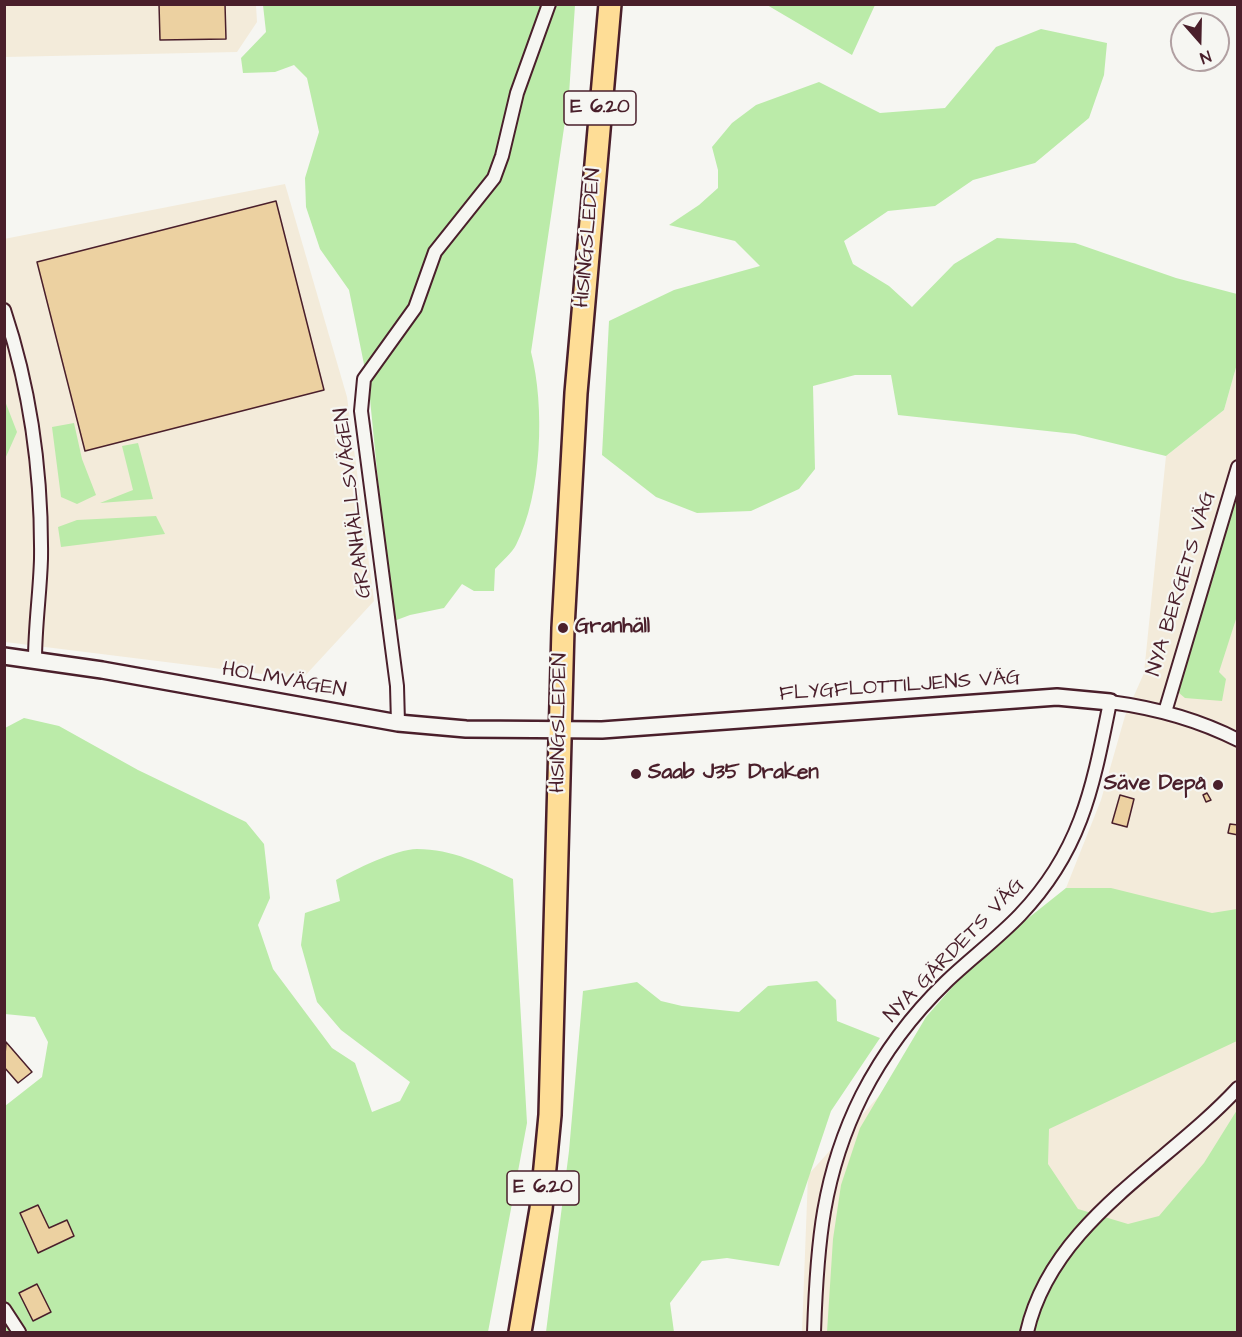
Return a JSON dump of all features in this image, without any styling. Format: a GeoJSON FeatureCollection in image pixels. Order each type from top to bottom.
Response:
{"type":"FeatureCollection","features":[{"type":"Feature","properties":{"kind":"highway","name":"HISINGSLEDEN"},"geometry":{"type":"LineString","coordinates":[[520,1332],[541,1209],[550,1115],[558,732],[576,393],[610,4]]}},
{"type":"Feature","properties":{"kind":"street","name":"GRANHÄLLSVÄGEN"},"geometry":{"type":"LineString","coordinates":[[398,723],[397,686],[361,411],[361,390],[364,379],[375,362],[415,308],[435,252],[494,178],[502,156],[517,93],[549,4]]}},
{"type":"Feature","properties":{"kind":"street"},"geometry":{"type":"LineString","coordinates":[[4,310],[30,402],[37,460],[41,557],[35,660]]}},
{"type":"Feature","properties":{"kind":"street","name":"NYA BERGETS VÄG"},"geometry":{"type":"LineString","coordinates":[[1165,712],[1238,467]]}},
{"type":"Feature","properties":{"kind":"street","name":"HOLMVÄGEN"},"geometry":{"type":"LineString","coordinates":[[4,656],[398,723],[441,728],[558,732]]}},
{"type":"Feature","properties":{"kind":"street","name":"FLYGFLOTTILJENS VÄG"},"geometry":{"type":"LineString","coordinates":[[558,732],[1070,697],[1165,712],[1216,728],[1238,740]]}},
{"type":"Feature","properties":{"kind":"street","name":"NYA GÄRDETS VÄG"},"geometry":{"type":"LineString","coordinates":[[814,1332],[817,1260],[824,1200],[842,1140],[863,1094],[913,1018],[945,983],[1021,915],[1060,862],[1087,805],[1098,771],[1110,702]]}},
{"type":"Feature","properties":{"kind":"street"},"geometry":{"type":"LineString","coordinates":[[1027,1332],[1043,1286],[1062,1254],[1110,1203],[1216,1111],[1238,1088]]}},
{"type":"Feature","properties":{"kind":"street"},"geometry":{"type":"LineString","coordinates":[[4,1309],[19,1332]]}},
{"type":"Feature","properties":{"kind":"shaded area"},"geometry":{"type":"Polygon","coordinates":[[[4,5],[256,5],[257,22],[237,52],[5,57],[4,5]]]}},
{"type":"Feature","properties":{"kind":"shaded area"},"geometry":{"type":"Polygon","coordinates":[[[285,184],[347,397],[374,601],[302,679],[5,642],[4,239],[285,184]]]}},
{"type":"Feature","properties":{"kind":"shaded area"},"geometry":{"type":"Polygon","coordinates":[[[1237,364],[1237,1332],[802,1332],[808,1175],[1066,888],[1101,800],[1125,716],[1144,673],[1166,456],[1224,410],[1237,364]]]}},
{"type":"Feature","properties":{"kind":"green space"},"geometry":{"type":"Polygon","coordinates":[[[875,4],[852,55],[767,5],[875,4]]]}},
{"type":"Feature","properties":{"kind":"green space"},"geometry":{"type":"Polygon","coordinates":[[[263,5],[575,5],[569,94],[531,352],[538,398],[536,476],[525,524],[516,545],[495,569],[494,591],[474,591],[462,584],[444,608],[394,621],[389,592],[369,389],[349,290],[320,249],[306,207],[305,178],[319,132],[307,78],[294,65],[275,72],[243,73],[241,58],[266,32],[263,5]]]}},
{"type":"Feature","properties":{"kind":"green space"},"geometry":{"type":"Polygon","coordinates":[[[1041,29],[1107,43],[1104,75],[1089,118],[1035,163],[973,180],[935,206],[888,211],[844,241],[853,264],[889,286],[912,307],[954,264],[997,238],[1075,243],[1176,278],[1237,294],[1237,364],[1224,410],[1166,456],[1075,434],[898,415],[891,375],[855,375],[813,386],[815,469],[799,489],[751,511],[697,513],[656,497],[602,455],[609,321],[674,290],[760,266],[735,241],[669,225],[699,205],[718,188],[718,170],[712,147],[732,123],[756,105],[819,82],[880,113],[945,108],[996,47],[1041,29]]]}},
{"type":"Feature","properties":{"kind":"green space"},"geometry":{"type":"Polygon","coordinates":[[[5,401],[17,432],[4,459],[5,401]]]}},
{"type":"Feature","properties":{"kind":"green space"},"geometry":{"type":"Polygon","coordinates":[[[74,423],[82,459],[96,495],[77,504],[61,497],[52,427],[74,423]]]}},
{"type":"Feature","properties":{"kind":"green space"},"geometry":{"type":"Polygon","coordinates":[[[138,443],[153,499],[100,503],[133,490],[122,446],[138,443]]]}},
{"type":"Feature","properties":{"kind":"green space"},"geometry":{"type":"Polygon","coordinates":[[[1237,492],[1237,616],[1219,672],[1226,679],[1222,701],[1185,698],[1179,693],[1180,679],[1237,492]]]}},
{"type":"Feature","properties":{"kind":"green space"},"geometry":{"type":"Polygon","coordinates":[[[156,516],[165,534],[61,547],[58,527],[77,520],[156,516]]]}},
{"type":"Feature","properties":{"kind":"green space"},"geometry":{"type":"Polygon","coordinates":[[[24,718],[59,726],[138,770],[246,822],[264,844],[270,898],[258,925],[273,969],[332,1048],[355,1063],[372,1112],[400,1101],[410,1082],[341,1030],[317,1002],[301,945],[305,913],[340,901],[336,880],[375,861],[408,850],[430,850],[455,855],[513,879],[527,1123],[488,1332],[5,1332],[5,1106],[42,1077],[48,1042],[35,1017],[5,1014],[5,728],[24,718]]]}},
{"type":"Feature","properties":{"kind":"green space"},"geometry":{"type":"Polygon","coordinates":[[[1066,888],[1111,888],[1212,913],[1237,909],[1237,1041],[1049,1129],[1048,1164],[1078,1209],[1128,1224],[1159,1216],[1204,1163],[1237,1110],[1237,1332],[827,1332],[833,1239],[841,1185],[860,1128],[926,1017],[977,959],[1066,888]]]}},
{"type":"Feature","properties":{"kind":"green space"},"geometry":{"type":"Polygon","coordinates":[[[817,981],[836,1000],[837,1021],[880,1038],[831,1111],[779,1266],[727,1258],[702,1261],[670,1303],[674,1332],[546,1332],[569,1151],[583,991],[637,982],[661,1001],[682,1006],[739,1012],[768,986],[817,981]]]}},
{"type":"Feature","properties":{"kind":"building"},"geometry":{"type":"Polygon","coordinates":[[[159,4],[225,4],[226,39],[160,40],[159,4]]]}},
{"type":"Feature","properties":{"kind":"building"},"geometry":{"type":"Polygon","coordinates":[[[276,201],[324,390],[85,451],[37,262],[276,201]]]}},
{"type":"Feature","properties":{"kind":"building"},"geometry":{"type":"Polygon","coordinates":[[[1207,793],[1211,800],[1206,802],[1203,795],[1207,793]]]}},
{"type":"Feature","properties":{"kind":"building"},"geometry":{"type":"Polygon","coordinates":[[[1120,795],[1134,799],[1127,827],[1112,823],[1120,795]]]}},
{"type":"Feature","properties":{"kind":"building"},"geometry":{"type":"Polygon","coordinates":[[[1230,824],[1238,825],[1238,835],[1228,833],[1230,824]]]}},
{"type":"Feature","properties":{"kind":"building"},"geometry":{"type":"Polygon","coordinates":[[[6,1042],[32,1072],[18,1083],[4,1067],[6,1042]]]}},
{"type":"Feature","properties":{"kind":"building"},"geometry":{"type":"Polygon","coordinates":[[[38,1205],[49,1228],[67,1220],[74,1236],[38,1253],[20,1213],[38,1205]]]}},
{"type":"Feature","properties":{"kind":"building"},"geometry":{"type":"Polygon","coordinates":[[[37,1284],[51,1312],[33,1321],[19,1293],[37,1284]]]}},
{"type":"Feature","properties":{"kind":"place","name":"Granhäll"},"geometry":{"type":"Point","coordinates":[563,628]}},
{"type":"Feature","properties":{"kind":"place","name":"Saab J35 Draken"},"geometry":{"type":"Point","coordinates":[636,774]}},
{"type":"Feature","properties":{"kind":"place","name":"Säve Depå"},"geometry":{"type":"Point","coordinates":[1218,785]}}]}
